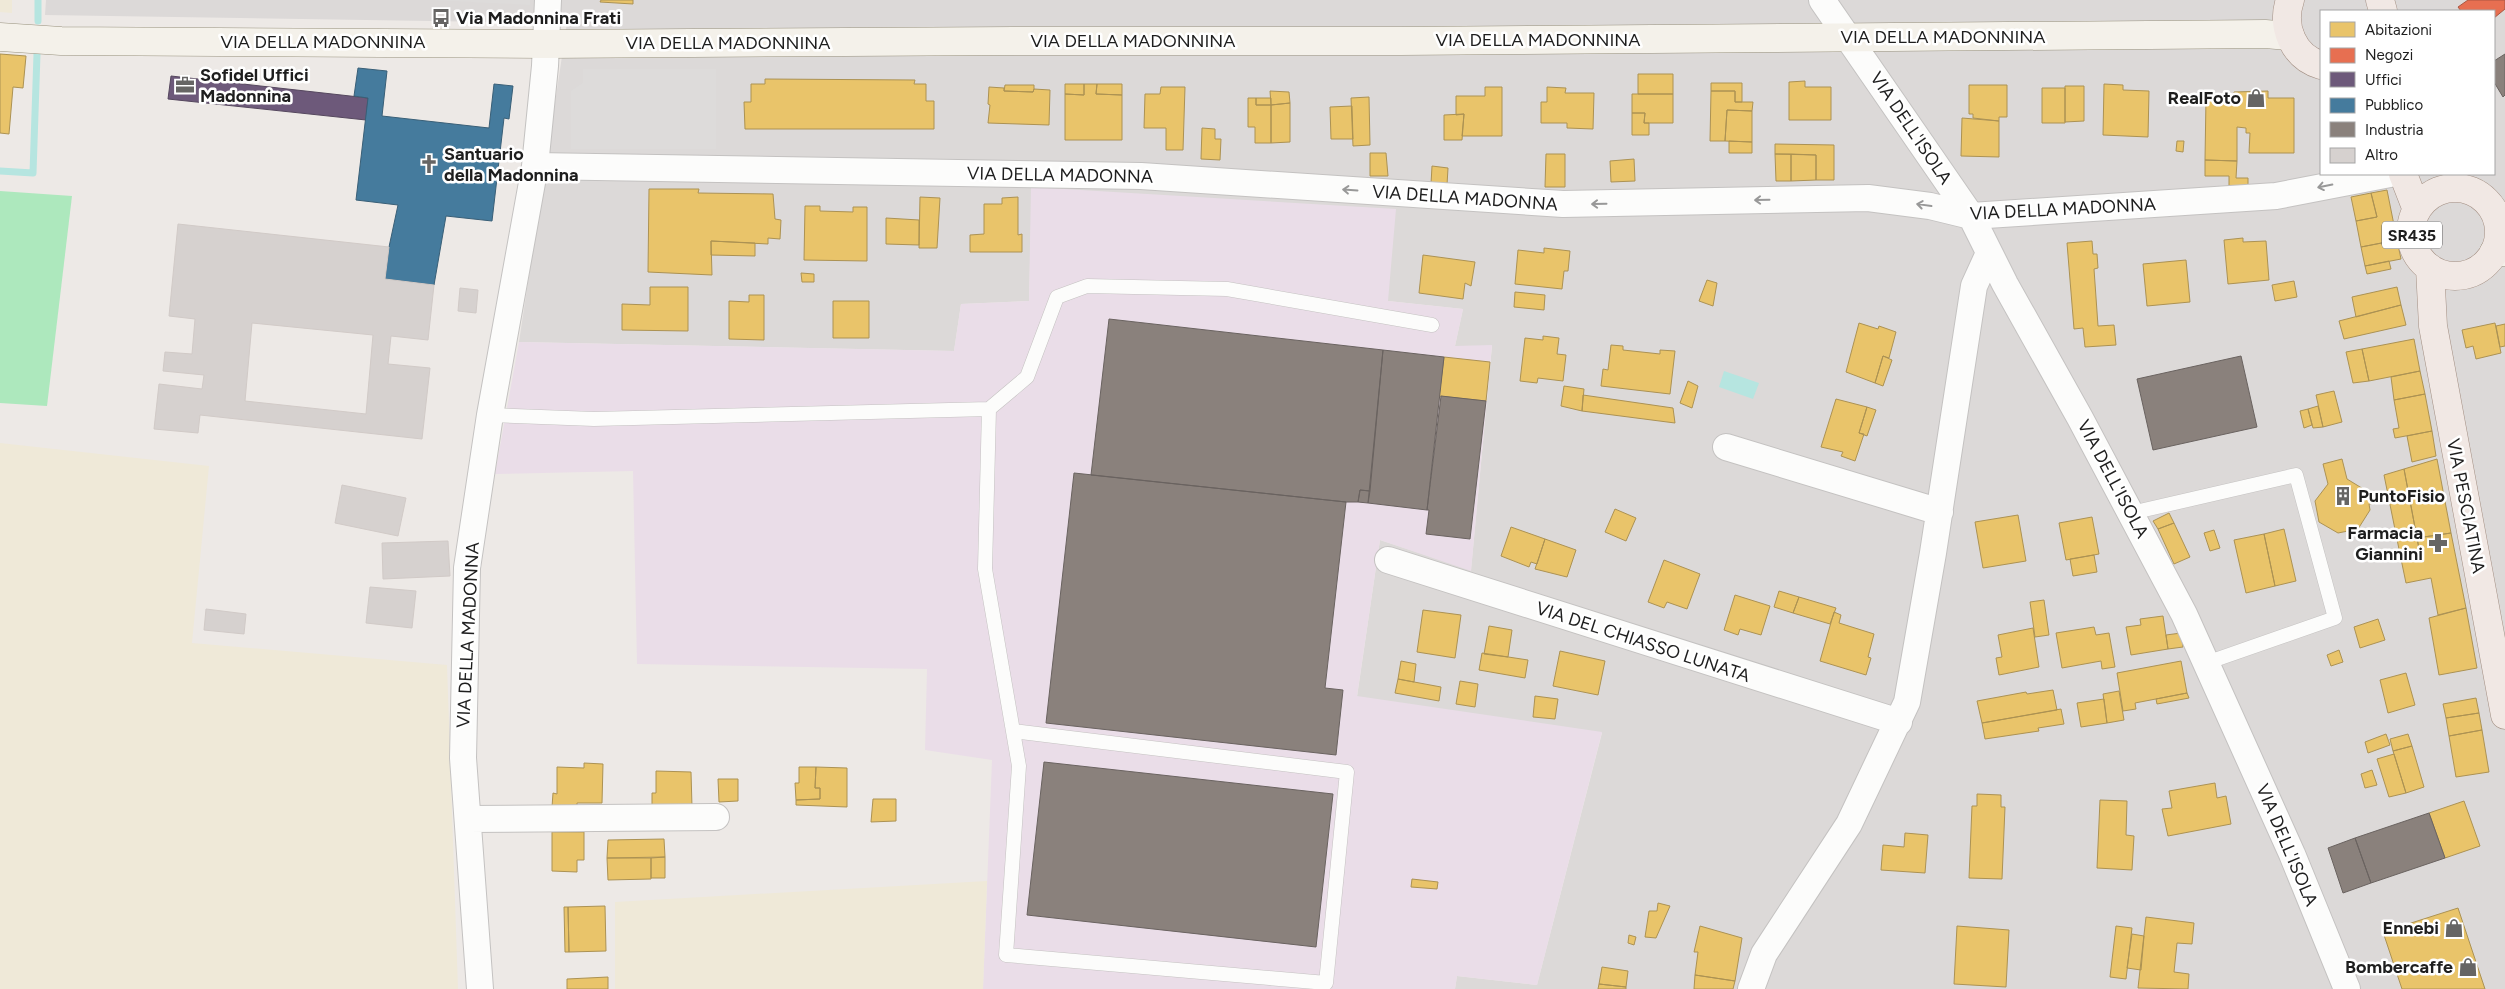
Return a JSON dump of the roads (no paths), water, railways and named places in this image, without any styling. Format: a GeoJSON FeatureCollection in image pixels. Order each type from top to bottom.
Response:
{"type":"FeatureCollection","features":[{"type":"Feature","properties":{"kind":"main road"},"geometry":{"type":"LineString","coordinates":[[2283,22],[2303,55],[2320,64]]}},
{"type":"Feature","properties":{"kind":"main road","name":"SR435"},"geometry":{"type":"LineString","coordinates":[[2400,177],[2423,204]]}},
{"type":"Feature","properties":{"kind":"main road","name":"SR435"},"geometry":{"type":"LineString","coordinates":[[2460,188],[2474,192],[2485,200],[2493,211],[2501,243],[2486,265],[2472,273],[2458,277],[2433,279],[2412,244],[2411,229],[2423,204],[2446,189],[2460,188]]}},
{"type":"Feature","properties":{"kind":"main road","name":"VIA PESCIATINA"},"geometry":{"type":"LineString","coordinates":[[2433,279],[2432,326],[2505,715]]}},
{"type":"Feature","properties":{"kind":"street","name":"VIA DELLA MADONNA"},"geometry":{"type":"LineString","coordinates":[[480,989],[463,758],[467,568],[490,415],[535,166],[540,130],[548,0]]}},
{"type":"Feature","properties":{"kind":"street","name":"VIA DELL'ISOLA"},"geometry":{"type":"LineString","coordinates":[[1822,0],[1977,216],[1989,252],[2184,614],[2292,854],[2347,989]]}},
{"type":"Feature","properties":{"kind":"street","name":"VIA DELLA MADONNINA"},"geometry":{"type":"LineString","coordinates":[[0,37],[61,41],[546,44],[1849,38],[2283,22]]}},
{"type":"Feature","properties":{"kind":"street","name":"VIA DELLA MADONNA"},"geometry":{"type":"LineString","coordinates":[[535,166],[1141,176],[1563,204],[1868,198],[1930,206],[1977,216],[2276,196],[2400,177]]}},
{"type":"Feature","properties":{"kind":"street"},"geometry":{"type":"LineString","coordinates":[[1752,989],[1764,954],[1850,824],[1907,702],[1940,512],[1974,286],[1989,252]]}},
{"type":"Feature","properties":{"kind":"street"},"geometry":{"type":"LineString","coordinates":[[1726,447],[1940,512]]}},
{"type":"Feature","properties":{"kind":"street","name":"VIA DEL CHIASSO LUNATA"},"geometry":{"type":"LineString","coordinates":[[1388,560],[1899,722]]}},
{"type":"Feature","properties":{"kind":"street"},"geometry":{"type":"LineString","coordinates":[[468,819],[716,817]]}},
{"type":"Feature","properties":{"kind":"lane"},"geometry":{"type":"LineString","coordinates":[[490,415],[594,419],[989,409],[1027,377],[1057,297],[1087,286],[1227,289],[1432,325]]}},
{"type":"Feature","properties":{"kind":"lane"},"geometry":{"type":"LineString","coordinates":[[989,409],[986,569],[1013,731],[1019,766],[1006,955],[1326,983],[1347,772],[1013,731]]}},
{"type":"Feature","properties":{"kind":"lane"},"geometry":{"type":"LineString","coordinates":[[2131,514],[2296,475],[2336,618],[2206,663]]}},
{"type":"Feature","properties":{"kind":"water"},"geometry":{"type":"Polygon","coordinates":[[[1724,371],[1759,383],[1753,399],[1719,387],[1724,371]]]}},
{"type":"Feature","properties":{"kind":"waterway"},"geometry":{"type":"LineString","coordinates":[[38,0],[38,21]]}},
{"type":"Feature","properties":{"kind":"waterway"},"geometry":{"type":"LineString","coordinates":[[0,171],[33,173],[37,54]]}},
{"type":"Feature","properties":{"kind":"place","name":"Via Madonnina Frati"},"geometry":{"type":"Point","coordinates":[441,18]}},
{"type":"Feature","properties":{"kind":"place","name":"Sofidel Uffici Madonnina"},"geometry":{"type":"Point","coordinates":[185,85]}},
{"type":"Feature","properties":{"kind":"place","name":"RealFoto"},"geometry":{"type":"Point","coordinates":[2256,98]}},
{"type":"Feature","properties":{"kind":"place","name":"Santuario della Madonnina"},"geometry":{"type":"Point","coordinates":[429,164]}},
{"type":"Feature","properties":{"kind":"place","name":"PuntoFisio"},"geometry":{"type":"Point","coordinates":[2343,496]}},
{"type":"Feature","properties":{"kind":"place","name":"Farmacia Giannini"},"geometry":{"type":"Point","coordinates":[2438,543]}},
{"type":"Feature","properties":{"kind":"place","name":"Ennebi"},"geometry":{"type":"Point","coordinates":[2454,928]}},
{"type":"Feature","properties":{"kind":"place","name":"Bombercaffe"},"geometry":{"type":"Point","coordinates":[2468,967]}}]}
